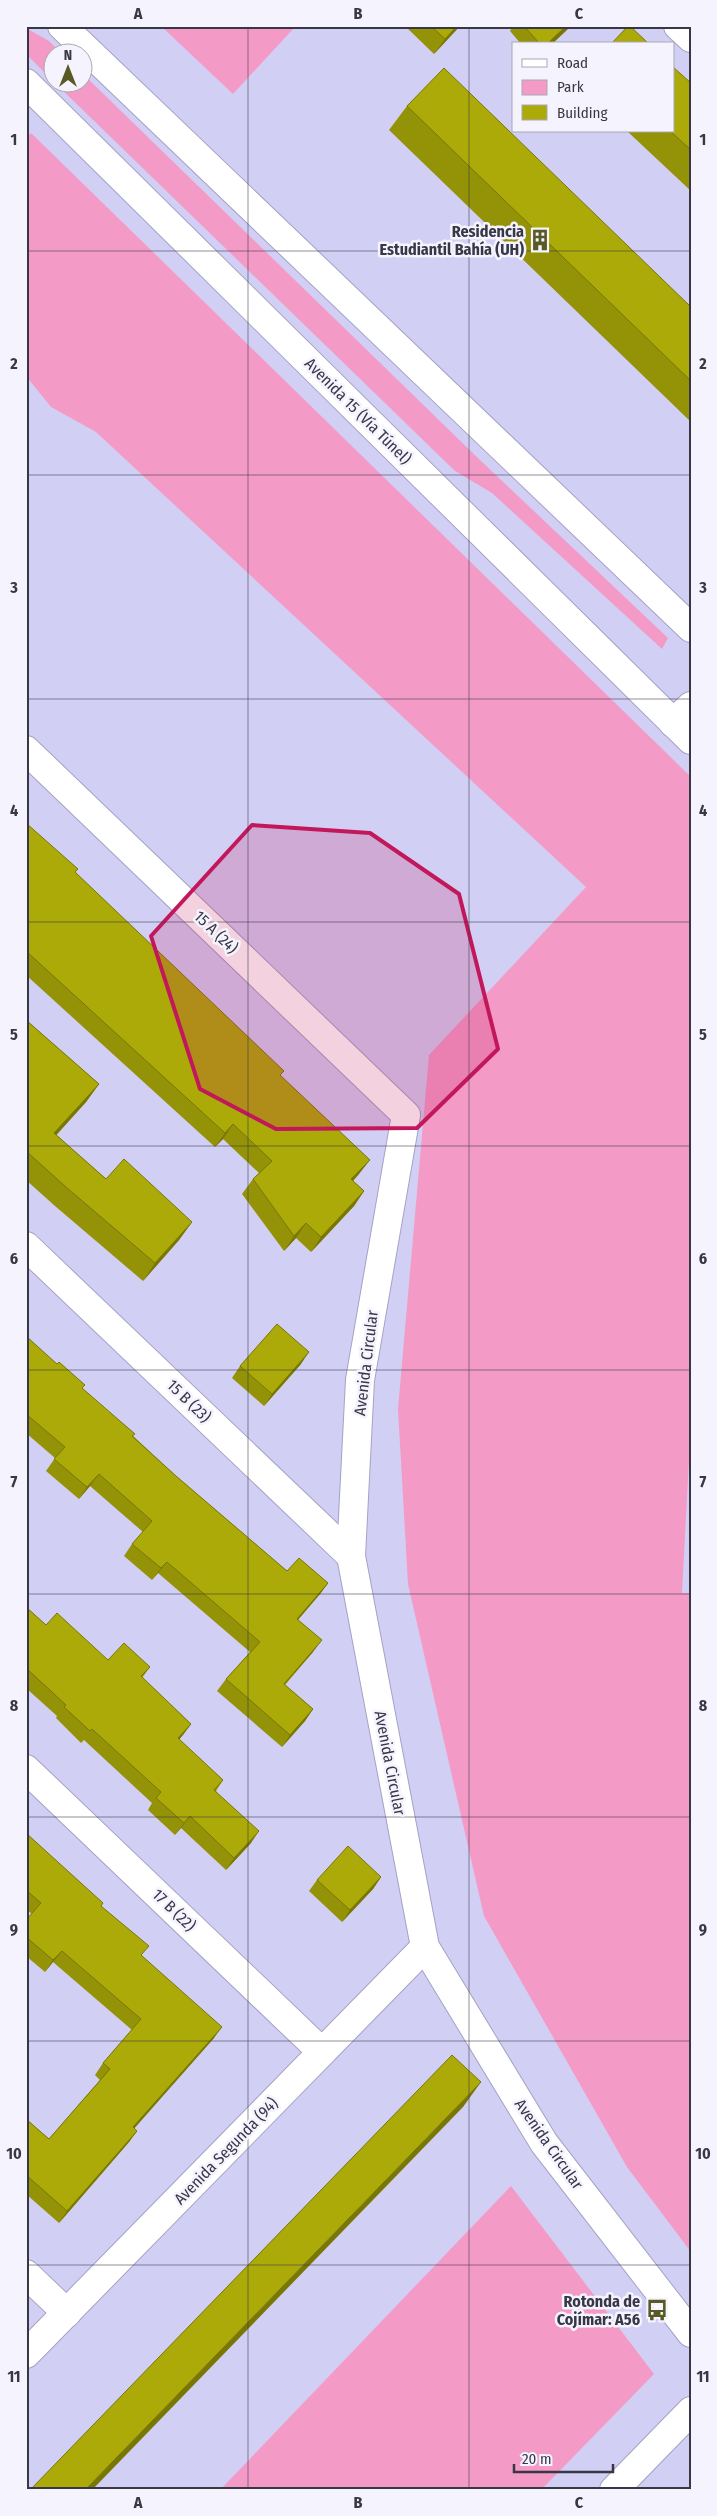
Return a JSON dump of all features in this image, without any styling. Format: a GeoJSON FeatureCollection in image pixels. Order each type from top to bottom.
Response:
{"type":"FeatureCollection","features":[{"type":"Feature","properties":{"kind":"street"},"geometry":{"type":"LineString","coordinates":[[62,26],[691,628]]}},
{"type":"Feature","properties":{"kind":"street"},"geometry":{"type":"LineString","coordinates":[[678,26],[691,38]]}},
{"type":"Feature","properties":{"kind":"street","name":"Avenida 15 (Vía Túnel)"},"geometry":{"type":"LineString","coordinates":[[26,83],[685,723]]}},
{"type":"Feature","properties":{"kind":"street","name":"15 A (24)"},"geometry":{"type":"LineString","coordinates":[[26,750],[406,1114]]}},
{"type":"Feature","properties":{"kind":"street","name":"Avenida Circular"},"geometry":{"type":"LineString","coordinates":[[406,1114],[360,1380],[351,1556],[425,1947],[544,2142],[691,2333]]}},
{"type":"Feature","properties":{"kind":"street","name":"15 B (23)"},"geometry":{"type":"LineString","coordinates":[[26,1246],[351,1556]]}},
{"type":"Feature","properties":{"kind":"street","name":"17 B (22)"},"geometry":{"type":"LineString","coordinates":[[26,1769],[322,2052]]}},
{"type":"Feature","properties":{"kind":"street","name":"Avenida Segunda (94)"},"geometry":{"type":"LineString","coordinates":[[26,2354],[425,1947]]}},
{"type":"Feature","properties":{"kind":"street"},"geometry":{"type":"LineString","coordinates":[[26,2274],[67,2312]]}},
{"type":"Feature","properties":{"kind":"street"},"geometry":{"type":"LineString","coordinates":[[624,2486],[691,2411]]}},
{"type":"Feature","properties":{"kind":"highlighted area"},"geometry":{"type":"Polygon","coordinates":[[[252,825],[370,833],[459,894],[498,1049],[417,1128],[276,1129],[200,1089],[151,936],[252,825]]]}},
{"type":"Feature","properties":{"kind":"green space"},"geometry":{"type":"Polygon","coordinates":[[[161,26],[292,26],[294,28],[233,94],[161,26]]]}},
{"type":"Feature","properties":{"kind":"green space"},"geometry":{"type":"Polygon","coordinates":[[[26,28],[50,42],[42,42],[42,70],[26,54],[26,28]]]}},
{"type":"Feature","properties":{"kind":"green space"},"geometry":{"type":"Polygon","coordinates":[[[92,83],[480,460],[668,638],[662,649],[492,493],[455,471],[64,92],[92,92],[92,83]]]}},
{"type":"Feature","properties":{"kind":"green space"},"geometry":{"type":"Polygon","coordinates":[[[31,133],[691,777],[691,1422],[682,1593],[691,1593],[691,2252],[627,2167],[484,1916],[408,1584],[398,1409],[429,1055],[586,887],[96,432],[51,407],[26,376],[26,138],[31,133]]]}},
{"type":"Feature","properties":{"kind":"green space"},"geometry":{"type":"Polygon","coordinates":[[[511,2186],[654,2374],[541,2490],[220,2490],[511,2186]]]}},
{"type":"Feature","properties":{"kind":"building"},"geometry":{"type":"Polygon","coordinates":[[[431,26],[457,26],[445,39],[431,26]]]}},
{"type":"Feature","properties":{"kind":"building"},"geometry":{"type":"Polygon","coordinates":[[[524,26],[566,26],[549,42],[538,42],[524,26]]]}},
{"type":"Feature","properties":{"kind":"building"},"geometry":{"type":"Polygon","coordinates":[[[630,26],[647,42],[613,42],[630,26]]]}},
{"type":"Feature","properties":{"kind":"building"},"geometry":{"type":"Polygon","coordinates":[[[444,68],[691,307],[691,381],[407,106],[444,68]]]}},
{"type":"Feature","properties":{"kind":"building"},"geometry":{"type":"Polygon","coordinates":[[[674,68],[691,83],[691,150],[671,132],[674,132],[674,68]]]}},
{"type":"Feature","properties":{"kind":"building"},"geometry":{"type":"Polygon","coordinates":[[[26,823],[78,869],[75,872],[284,1071],[280,1075],[370,1160],[351,1179],[364,1191],[321,1237],[306,1223],[294,1236],[253,1179],[272,1161],[233,1124],[225,1133],[26,951],[26,823]]]}},
{"type":"Feature","properties":{"kind":"building"},"geometry":{"type":"Polygon","coordinates":[[[26,1020],[99,1084],[54,1133],[106,1179],[124,1159],[192,1222],[155,1263],[26,1151],[26,1020]]]}},
{"type":"Feature","properties":{"kind":"building"},"geometry":{"type":"Polygon","coordinates":[[[277,1324],[309,1352],[272,1394],[240,1366],[277,1324]]]}},
{"type":"Feature","properties":{"kind":"building"},"geometry":{"type":"Polygon","coordinates":[[[26,1336],[57,1364],[59,1362],[85,1385],[82,1388],[135,1434],[132,1436],[176,1476],[287,1571],[299,1558],[328,1583],[297,1619],[322,1640],[284,1684],[313,1709],[290,1735],[226,1679],[260,1642],[167,1562],[161,1568],[132,1544],[152,1521],[99,1474],[87,1487],[54,1459],[65,1447],[26,1414],[26,1336]]]}},
{"type":"Feature","properties":{"kind":"building"},"geometry":{"type":"Polygon","coordinates":[[[26,1607],[46,1625],[57,1613],[108,1660],[124,1643],[150,1667],[141,1676],[191,1724],[178,1738],[223,1780],[214,1790],[259,1831],[234,1858],[190,1816],[184,1823],[156,1798],[161,1792],[92,1729],[90,1731],[64,1707],[66,1705],[26,1668],[26,1607]]]}},
{"type":"Feature","properties":{"kind":"building"},"geometry":{"type":"Polygon","coordinates":[[[26,1833],[103,1903],[101,1906],[149,1946],[141,1955],[222,2027],[133,2127],[137,2131],[67,2211],[26,2175],[26,2119],[49,2139],[110,2069],[103,2063],[141,2019],[62,1951],[53,1960],[26,1937],[26,1920],[41,1903],[26,1890],[26,1833]]]}},
{"type":"Feature","properties":{"kind":"building"},"geometry":{"type":"Polygon","coordinates":[[[348,1846],[381,1877],[350,1910],[317,1880],[348,1846]]]}},
{"type":"Feature","properties":{"kind":"building"},"geometry":{"type":"Polygon","coordinates":[[[452,2055],[481,2082],[85,2490],[30,2490],[452,2055]]]}},
{"type":"Feature","properties":{"kind":"place","name":"Residencia Estudiantil Bahía (UH)"},"geometry":{"type":"Point","coordinates":[540,240]}},
{"type":"Feature","properties":{"kind":"place","name":"Rotonda de Cojímar: A56"},"geometry":{"type":"Point","coordinates":[657,2310]}}]}
